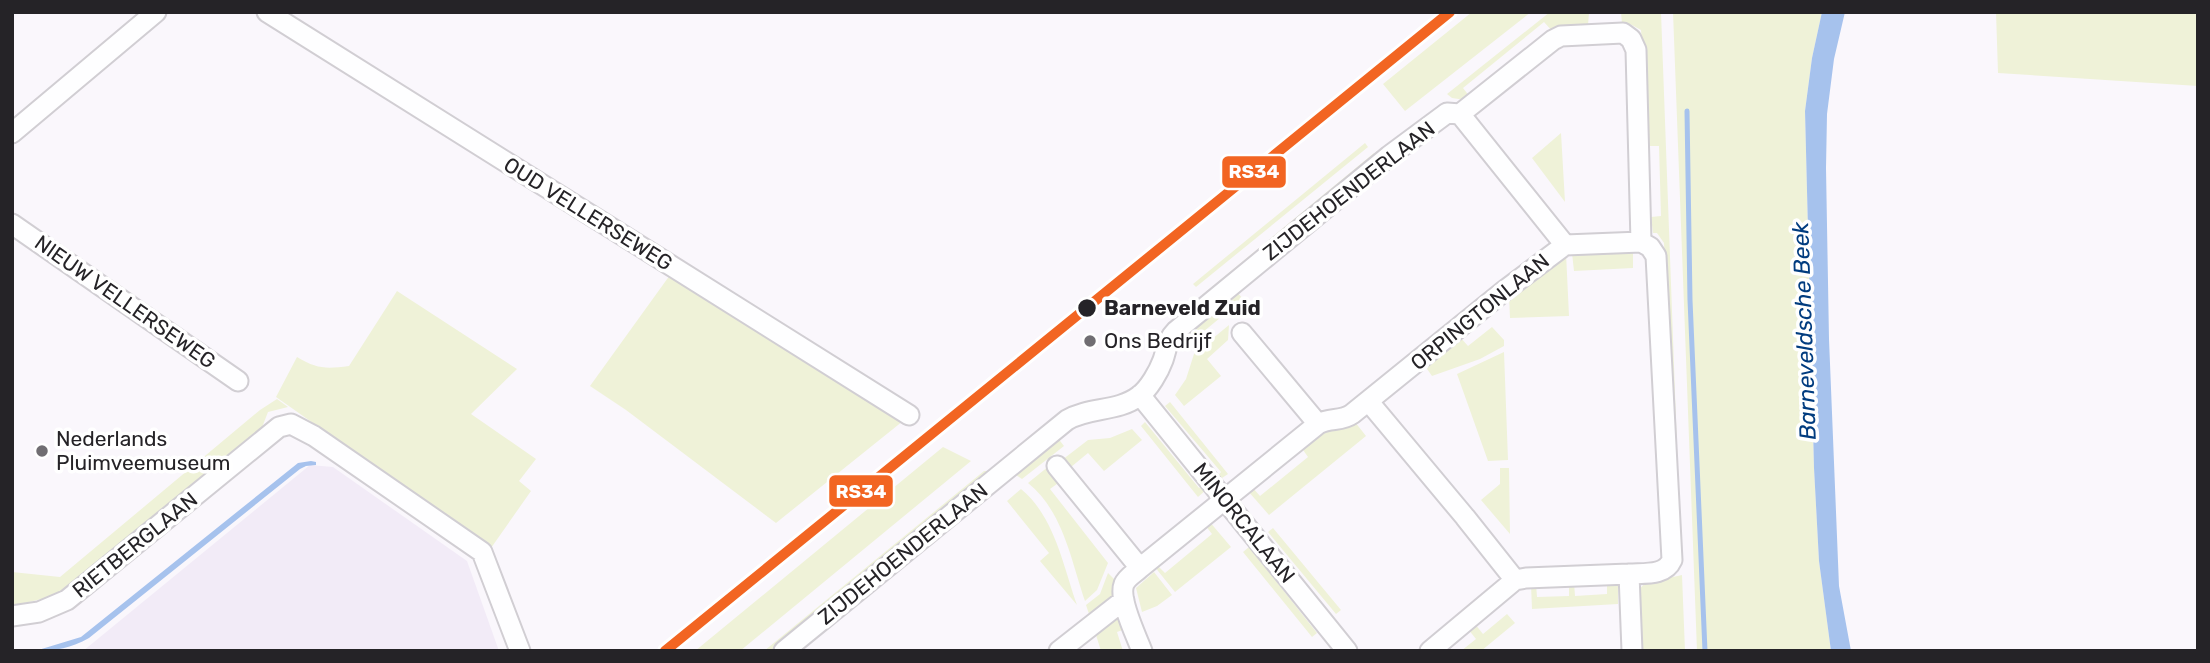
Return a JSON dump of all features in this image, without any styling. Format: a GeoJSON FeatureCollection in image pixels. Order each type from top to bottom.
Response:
{"type":"FeatureCollection","features":[{"type":"Feature","properties":{"kind":"street"},"geometry":{"type":"LineString","coordinates":[[12,134],[156,12]]}},
{"type":"Feature","properties":{"kind":"street","name":"OUD VELLERSEWEG"},"geometry":{"type":"LineString","coordinates":[[267,12],[909,415]]}},
{"type":"Feature","properties":{"kind":"street","name":"ZIJDEHOENDERLAAN"},"geometry":{"type":"LineString","coordinates":[[784,651],[1067,420],[1078,414],[1118,406],[1140,395],[1163,360],[1170,337],[1176,331],[1389,156],[1447,113],[1460,114],[1553,40],[1569,35],[1623,33],[1632,39],[1636,50],[1641,242],[1650,247],[1656,256],[1672,560],[1669,567],[1661,572],[1515,580]]}},
{"type":"Feature","properties":{"kind":"street"},"geometry":{"type":"LineString","coordinates":[[1460,114],[1565,244]]}},
{"type":"Feature","properties":{"kind":"street","name":"NIEUW VELLERSEWEG"},"geometry":{"type":"LineString","coordinates":[[12,224],[239,381]]}},
{"type":"Feature","properties":{"kind":"street","name":"ORPINGTONLAAN"},"geometry":{"type":"LineString","coordinates":[[1140,568],[1318,424],[1331,418],[1345,418],[1368,402],[1565,244],[1641,242]]}},
{"type":"Feature","properties":{"kind":"street"},"geometry":{"type":"LineString","coordinates":[[1242,333],[1318,424]]}},
{"type":"Feature","properties":{"kind":"street","name":"MINORCALAAN"},"geometry":{"type":"LineString","coordinates":[[1140,395],[1346,651]]}},
{"type":"Feature","properties":{"kind":"street"},"geometry":{"type":"LineString","coordinates":[[1368,402],[1515,580],[1430,651]]}},
{"type":"Feature","properties":{"kind":"street","name":"RIETBERGLAAN"},"geometry":{"type":"LineString","coordinates":[[12,616],[39,612],[67,600],[279,427],[291,424],[314,436],[482,552],[520,651]]}},
{"type":"Feature","properties":{"kind":"street"},"geometry":{"type":"LineString","coordinates":[[1057,466],[1140,568],[1125,581],[1123,588],[1124,600],[1142,651]]}},
{"type":"Feature","properties":{"kind":"street"},"geometry":{"type":"LineString","coordinates":[[1629,574],[1632,651]]}},
{"type":"Feature","properties":{"kind":"street"},"geometry":{"type":"LineString","coordinates":[[1059,651],[1124,600]]}},
{"type":"Feature","properties":{"kind":"shaded area"},"geometry":{"type":"Polygon","coordinates":[[[310,465],[333,467],[467,561],[499,651],[83,651],[310,465]]]}},
{"type":"Feature","properties":{"kind":"green space"},"geometry":{"type":"Polygon","coordinates":[[[1472,12],[1531,12],[1405,111],[1383,84],[1472,12]]]}},
{"type":"Feature","properties":{"kind":"green space"},"geometry":{"type":"Polygon","coordinates":[[[1550,12],[1618,12],[1589,13],[1588,25],[1553,32],[1544,22],[1463,88],[1470,97],[1465,100],[1452,98],[1447,94],[1550,12]]]}},
{"type":"Feature","properties":{"kind":"green space"},"geometry":{"type":"Polygon","coordinates":[[[1621,12],[1661,12],[1681,556],[1679,562],[1664,243],[1657,233],[1653,233],[1651,217],[1661,216],[1659,146],[1648,146],[1641,30],[1630,24],[1622,24],[1621,12]]]}},
{"type":"Feature","properties":{"kind":"green space"},"geometry":{"type":"Polygon","coordinates":[[[1673,12],[1822,12],[1805,111],[1814,468],[1819,561],[1831,651],[1697,651],[1673,12]]]}},
{"type":"Feature","properties":{"kind":"green space"},"geometry":{"type":"Polygon","coordinates":[[[1996,12],[2198,12],[2198,86],[1998,73],[1996,12]]]}},
{"type":"Feature","properties":{"kind":"green space"},"geometry":{"type":"Polygon","coordinates":[[[1561,133],[1565,202],[1532,158],[1561,133]]]}},
{"type":"Feature","properties":{"kind":"green space"},"geometry":{"type":"Polygon","coordinates":[[[1365,143],[1368,147],[1196,287],[1193,284],[1365,143]]]}},
{"type":"Feature","properties":{"kind":"green space"},"geometry":{"type":"Polygon","coordinates":[[[1374,153],[1377,157],[1205,298],[1202,295],[1374,153]]]}},
{"type":"Feature","properties":{"kind":"green space"},"geometry":{"type":"Polygon","coordinates":[[[1633,250],[1633,268],[1574,271],[1572,253],[1633,250]]]}},
{"type":"Feature","properties":{"kind":"green space"},"geometry":{"type":"Polygon","coordinates":[[[1566,253],[1569,316],[1510,318],[1509,296],[1566,253]]]}},
{"type":"Feature","properties":{"kind":"green space"},"geometry":{"type":"Polygon","coordinates":[[[670,275],[903,421],[776,523],[590,386],[670,275]]]}},
{"type":"Feature","properties":{"kind":"green space"},"geometry":{"type":"Polygon","coordinates":[[[397,291],[517,369],[471,414],[536,459],[519,481],[531,491],[491,548],[276,397],[297,357],[322,367],[349,366],[397,291]]]}},
{"type":"Feature","properties":{"kind":"green space"},"geometry":{"type":"Polygon","coordinates":[[[1237,292],[1243,299],[1186,346],[1176,344],[1182,336],[1237,292]]]}},
{"type":"Feature","properties":{"kind":"green space"},"geometry":{"type":"Polygon","coordinates":[[[1229,325],[1228,340],[1207,359],[1221,376],[1184,406],[1175,395],[1186,379],[1194,354],[1229,325]]]}},
{"type":"Feature","properties":{"kind":"green space"},"geometry":{"type":"Polygon","coordinates":[[[1492,327],[1504,340],[1504,346],[1480,359],[1432,376],[1425,366],[1460,337],[1468,346],[1492,327]]]}},
{"type":"Feature","properties":{"kind":"green space"},"geometry":{"type":"Polygon","coordinates":[[[1504,352],[1508,460],[1488,461],[1457,374],[1504,352]]]}},
{"type":"Feature","properties":{"kind":"green space"},"geometry":{"type":"Polygon","coordinates":[[[277,399],[288,407],[268,412],[261,430],[75,583],[54,596],[12,606],[12,572],[60,577],[260,410],[277,399]]]}},
{"type":"Feature","properties":{"kind":"green space"},"geometry":{"type":"Polygon","coordinates":[[[1170,402],[1228,474],[1219,480],[1217,477],[1221,472],[1165,406],[1170,402]]]}},
{"type":"Feature","properties":{"kind":"green space"},"geometry":{"type":"Polygon","coordinates":[[[1145,422],[1199,488],[1203,485],[1207,489],[1198,497],[1141,426],[1145,422]]]}},
{"type":"Feature","properties":{"kind":"green space"},"geometry":{"type":"Polygon","coordinates":[[[1355,422],[1366,436],[1269,515],[1248,491],[1252,487],[1260,496],[1308,457],[1301,447],[1326,427],[1344,428],[1355,422]]]}},
{"type":"Feature","properties":{"kind":"green space"},"geometry":{"type":"Polygon","coordinates":[[[1132,429],[1142,440],[1104,471],[1088,453],[1071,467],[1062,460],[1088,440],[1110,438],[1132,429]]]}},
{"type":"Feature","properties":{"kind":"green space"},"geometry":{"type":"Polygon","coordinates":[[[1057,437],[1064,446],[1022,479],[1013,473],[1057,437]]]}},
{"type":"Feature","properties":{"kind":"green space"},"geometry":{"type":"Polygon","coordinates":[[[943,447],[971,461],[740,651],[695,651],[943,447]]]}},
{"type":"Feature","properties":{"kind":"green space"},"geometry":{"type":"Polygon","coordinates":[[[1049,466],[1061,481],[1050,489],[1108,563],[1097,590],[1085,601],[1058,522],[1040,494],[1028,483],[1049,466]]]}},
{"type":"Feature","properties":{"kind":"green space"},"geometry":{"type":"Polygon","coordinates":[[[1500,468],[1509,468],[1510,534],[1481,500],[1500,484],[1500,468]]]}},
{"type":"Feature","properties":{"kind":"green space"},"geometry":{"type":"Polygon","coordinates":[[[984,471],[992,471],[771,651],[764,651],[984,471]]]}},
{"type":"Feature","properties":{"kind":"green space"},"geometry":{"type":"Polygon","coordinates":[[[1021,489],[1033,500],[1050,528],[1077,605],[1040,561],[1049,553],[1007,501],[1021,489]]]}},
{"type":"Feature","properties":{"kind":"green space"},"geometry":{"type":"Polygon","coordinates":[[[1209,521],[1231,547],[1175,592],[1154,566],[1156,564],[1165,573],[1212,534],[1205,525],[1209,521]]]}},
{"type":"Feature","properties":{"kind":"green space"},"geometry":{"type":"Polygon","coordinates":[[[1273,528],[1341,610],[1336,614],[1268,532],[1273,528]]]}},
{"type":"Feature","properties":{"kind":"green space"},"geometry":{"type":"Polygon","coordinates":[[[1249,547],[1317,633],[1312,637],[1243,552],[1249,547]]]}},
{"type":"Feature","properties":{"kind":"green space"},"geometry":{"type":"Polygon","coordinates":[[[1154,572],[1172,595],[1157,606],[1142,612],[1136,588],[1154,572]]]}},
{"type":"Feature","properties":{"kind":"green space"},"geometry":{"type":"Polygon","coordinates":[[[1108,573],[1116,581],[1115,596],[1090,617],[1086,605],[1100,594],[1108,573]]]}},
{"type":"Feature","properties":{"kind":"green space"},"geometry":{"type":"Polygon","coordinates":[[[1682,575],[1685,651],[1642,651],[1637,593],[1651,581],[1682,575]]]}},
{"type":"Feature","properties":{"kind":"green space"},"geometry":{"type":"Polygon","coordinates":[[[1607,581],[1618,584],[1618,604],[1532,609],[1531,585],[1536,584],[1537,597],[1569,596],[1569,583],[1574,583],[1575,596],[1607,594],[1607,581]]]}},
{"type":"Feature","properties":{"kind":"green space"},"geometry":{"type":"Polygon","coordinates":[[[1507,614],[1515,623],[1481,651],[1461,651],[1476,639],[1468,629],[1475,624],[1483,634],[1507,614]]]}},
{"type":"Feature","properties":{"kind":"green space"},"geometry":{"type":"Polygon","coordinates":[[[1118,617],[1128,628],[1117,632],[1123,651],[1101,651],[1096,635],[1108,622],[1118,617]]]}},
{"type":"Feature","properties":{"kind":"water"},"geometry":{"type":"Polygon","coordinates":[[[1822,12],[1845,12],[1834,59],[1827,114],[1826,168],[1829,339],[1839,586],[1851,651],[1831,651],[1819,561],[1814,468],[1805,111],[1822,12]]]}},
{"type":"Feature","properties":{"kind":"water"},"geometry":{"type":"Polygon","coordinates":[[[316,462],[316,465],[300,469],[89,638],[63,648],[35,651],[81,637],[298,463],[316,462]]]}},
{"type":"Feature","properties":{"kind":"waterway"},"geometry":{"type":"LineString","coordinates":[[1687,111],[1690,300],[1705,651]]}},
{"type":"Feature","properties":{"kind":"transit line","name":"RS34"},"geometry":{"type":"LineString","coordinates":[[665,651],[1450,12]]}},
{"type":"Feature","properties":{"kind":"place","name":"Barneveld Zuid"},"geometry":{"type":"Point","coordinates":[1087,308]}},
{"type":"Feature","properties":{"kind":"place","name":"Ons Bedrijf"},"geometry":{"type":"Point","coordinates":[1090,341]}},
{"type":"Feature","properties":{"kind":"place","name":"Nederlands Pluimveemuseum"},"geometry":{"type":"Point","coordinates":[42,451]}},
{"type":"Feature","properties":{"kind":"water label","name":"Barneveldsche Beek"},"geometry":{"type":"Point","coordinates":[1804,331]}}]}
